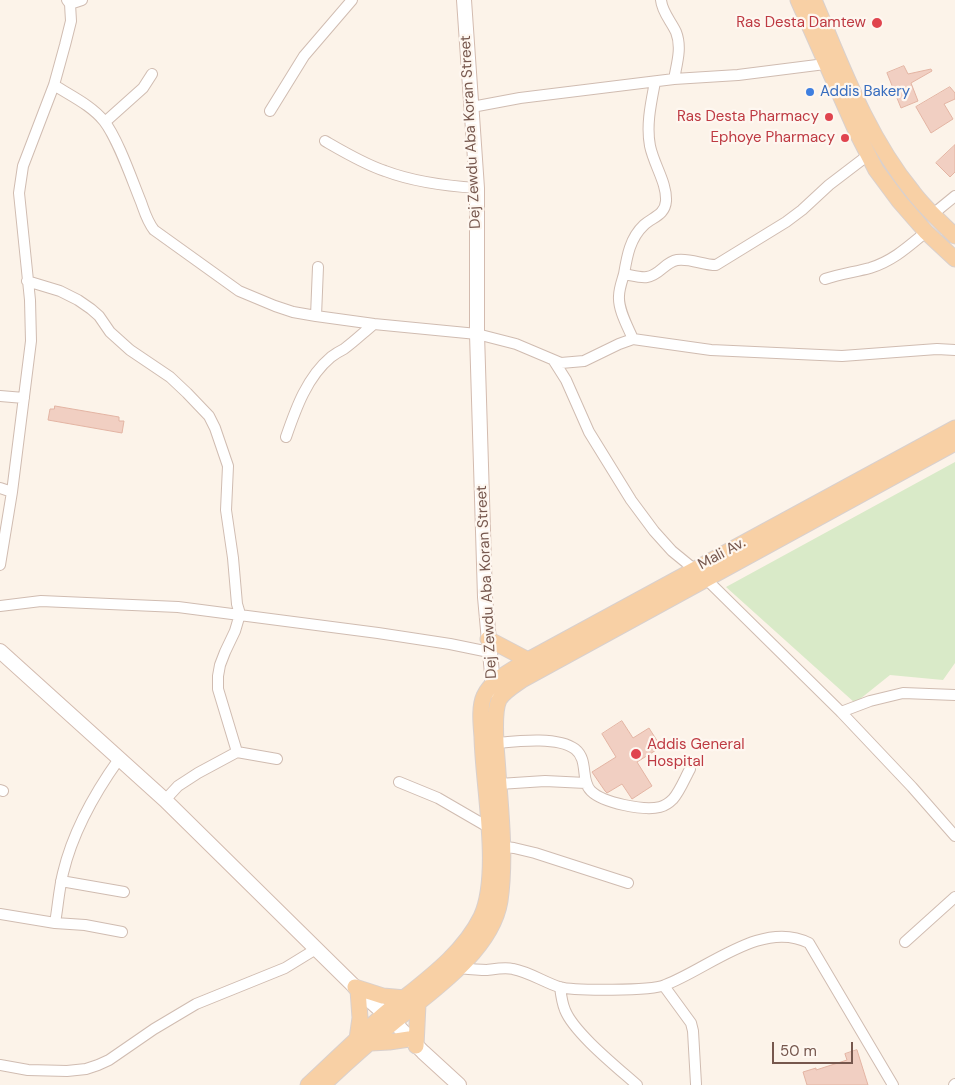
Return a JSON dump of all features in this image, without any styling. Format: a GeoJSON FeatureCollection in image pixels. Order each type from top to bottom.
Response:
{"type":"FeatureCollection","features":[{"type":"Feature","properties":{"kind":"main road","name":"Dej Zewdu Aba Koran Street"},"geometry":{"type":"LineString","coordinates":[[323,1085],[364,1041],[389,1018],[460,968],[486,935],[500,902],[502,871],[496,846],[488,827],[482,747],[483,697],[493,685],[484,597],[477,334],[477,188],[464,0]]}},
{"type":"Feature","properties":{"kind":"main road"},"geometry":{"type":"LineString","coordinates":[[798,0],[825,64],[868,156],[891,190],[926,232],[955,259]]}},
{"type":"Feature","properties":{"kind":"main road"},"geometry":{"type":"LineString","coordinates":[[814,0],[861,108],[885,154],[913,193],[955,236]]}},
{"type":"Feature","properties":{"kind":"main road","name":"Mali Av."},"geometry":{"type":"LineString","coordinates":[[493,685],[528,660],[955,428]]}},
{"type":"Feature","properties":{"kind":"main road","name":"Mali Av."},"geometry":{"type":"LineString","coordinates":[[500,699],[510,688],[522,680],[705,578],[955,443]]}},
{"type":"Feature","properties":{"kind":"main road"},"geometry":{"type":"LineString","coordinates":[[488,645],[528,660]]}},
{"type":"Feature","properties":{"kind":"main road"},"geometry":{"type":"LineString","coordinates":[[0,651],[164,800],[357,989],[459,1085]]}},
{"type":"Feature","properties":{"kind":"main road"},"geometry":{"type":"LineString","coordinates":[[493,685],[500,699]]}},
{"type":"Feature","properties":{"kind":"main road","name":"Dej Zewdu Aba Koran Street"},"geometry":{"type":"LineString","coordinates":[[411,1001],[469,936],[476,926],[487,902],[496,846],[499,784],[496,743],[497,712],[500,699]]}},
{"type":"Feature","properties":{"kind":"main road"},"geometry":{"type":"LineString","coordinates":[[357,989],[411,1001],[412,1042]]}},
{"type":"Feature","properties":{"kind":"main road"},"geometry":{"type":"LineString","coordinates":[[357,989],[364,1041],[412,1042]]}},
{"type":"Feature","properties":{"kind":"main road","name":"Dej Zewdu Aba Koran Street"},"geometry":{"type":"LineString","coordinates":[[308,1085],[364,1041]]}},
{"type":"Feature","properties":{"kind":"street"},"geometry":{"type":"LineString","coordinates":[[0,565],[12,492],[32,329],[19,206],[21,180],[29,148],[54,85],[71,21],[68,2],[82,0]]}},
{"type":"Feature","properties":{"kind":"street"},"geometry":{"type":"LineString","coordinates":[[270,110],[304,56],[352,0]]}},
{"type":"Feature","properties":{"kind":"street"},"geometry":{"type":"LineString","coordinates":[[661,0],[664,10],[676,32],[678,42],[679,50],[674,78]]}},
{"type":"Feature","properties":{"kind":"street"},"geometry":{"type":"LineString","coordinates":[[472,108],[520,98],[655,82],[674,78],[738,75],[825,64]]}},
{"type":"Feature","properties":{"kind":"street"},"geometry":{"type":"LineString","coordinates":[[104,122],[143,88],[152,74]]}},
{"type":"Feature","properties":{"kind":"street"},"geometry":{"type":"LineString","coordinates":[[633,340],[620,307],[618,296],[627,255],[637,233],[643,226],[663,212],[666,203],[666,195],[649,136],[648,123],[655,82]]}},
{"type":"Feature","properties":{"kind":"street"},"geometry":{"type":"LineString","coordinates":[[54,85],[89,107],[111,132],[146,217],[154,230],[240,291],[293,312],[374,324],[477,334],[516,344],[558,362],[584,361],[619,344],[633,340],[711,350],[842,356],[937,349],[955,350]]}},
{"type":"Feature","properties":{"kind":"street"},"geometry":{"type":"LineString","coordinates":[[325,141],[372,166],[395,174],[452,186],[477,188]]}},
{"type":"Feature","properties":{"kind":"street"},"geometry":{"type":"LineString","coordinates":[[624,274],[647,277],[656,273],[669,262],[680,260],[716,265],[786,222],[829,185],[868,156]]}},
{"type":"Feature","properties":{"kind":"street"},"geometry":{"type":"LineString","coordinates":[[933,214],[955,196]]}},
{"type":"Feature","properties":{"kind":"street"},"geometry":{"type":"LineString","coordinates":[[825,279],[880,264],[900,254],[926,232]]}},
{"type":"Feature","properties":{"kind":"street"},"geometry":{"type":"LineString","coordinates":[[316,316],[318,267]]}},
{"type":"Feature","properties":{"kind":"street"},"geometry":{"type":"LineString","coordinates":[[27,281],[60,291],[78,300],[99,316],[110,332],[130,350],[170,377],[208,416],[220,438],[228,466],[226,510],[237,604],[240,614],[218,676],[220,697],[237,752]]}},
{"type":"Feature","properties":{"kind":"street"},"geometry":{"type":"LineString","coordinates":[[286,436],[304,391],[321,367],[374,324]]}},
{"type":"Feature","properties":{"kind":"street"},"geometry":{"type":"LineString","coordinates":[[558,362],[589,432],[631,500],[654,531],[672,551],[705,578],[841,712],[912,787],[955,836]]}},
{"type":"Feature","properties":{"kind":"street"},"geometry":{"type":"LineString","coordinates":[[0,396],[24,398]]}},
{"type":"Feature","properties":{"kind":"street"},"geometry":{"type":"LineString","coordinates":[[0,488],[12,492]]}},
{"type":"Feature","properties":{"kind":"street"},"geometry":{"type":"LineString","coordinates":[[0,606],[41,600],[178,606],[450,644],[488,645]]}},
{"type":"Feature","properties":{"kind":"street"},"geometry":{"type":"LineString","coordinates":[[841,712],[870,701],[903,693],[955,695]]}},
{"type":"Feature","properties":{"kind":"street"},"geometry":{"type":"LineString","coordinates":[[496,743],[522,740],[546,741],[576,749],[582,760],[586,783],[591,791],[605,800],[641,808],[661,807],[673,799],[690,769]]}},
{"type":"Feature","properties":{"kind":"street"},"geometry":{"type":"LineString","coordinates":[[164,800],[178,786],[237,752],[277,760]]}},
{"type":"Feature","properties":{"kind":"street"},"geometry":{"type":"LineString","coordinates":[[55,923],[61,881],[69,852],[98,789],[119,759]]}},
{"type":"Feature","properties":{"kind":"street"},"geometry":{"type":"LineString","coordinates":[[499,784],[545,781],[586,783]]}},
{"type":"Feature","properties":{"kind":"street"},"geometry":{"type":"LineString","coordinates":[[399,782],[438,798],[488,827]]}},
{"type":"Feature","properties":{"kind":"street"},"geometry":{"type":"LineString","coordinates":[[496,846],[535,853],[628,883]]}},
{"type":"Feature","properties":{"kind":"street"},"geometry":{"type":"LineString","coordinates":[[61,881],[124,892]]}},
{"type":"Feature","properties":{"kind":"street"},"geometry":{"type":"LineString","coordinates":[[905,942],[955,897]]}},
{"type":"Feature","properties":{"kind":"street"},"geometry":{"type":"LineString","coordinates":[[0,914],[55,923],[85,925],[122,932]]}},
{"type":"Feature","properties":{"kind":"street"},"geometry":{"type":"LineString","coordinates":[[460,968],[485,970],[512,968],[560,987],[601,990],[664,986],[743,946],[776,937],[786,936],[802,940],[809,943],[893,1085]]}},
{"type":"Feature","properties":{"kind":"street"},"geometry":{"type":"LineString","coordinates":[[0,1065],[28,1070],[67,1071],[86,1069],[98,1065],[109,1060],[154,1029],[196,1004],[285,968],[316,949]]}},
{"type":"Feature","properties":{"kind":"street"},"geometry":{"type":"LineString","coordinates":[[664,986],[690,1023],[693,1031],[696,1084]]}},
{"type":"Feature","properties":{"kind":"street"},"geometry":{"type":"LineString","coordinates":[[560,987],[565,1011],[571,1022],[605,1057],[637,1085]]}},
{"type":"Feature","properties":{"kind":"green space"},"geometry":{"type":"Polygon","coordinates":[[[955,462],[955,663],[943,680],[890,675],[855,703],[726,587],[955,462]]]}},
{"type":"Feature","properties":{"kind":"building"},"geometry":{"type":"Polygon","coordinates":[[[904,66],[908,74],[931,69],[932,71],[911,83],[918,101],[901,108],[887,73],[904,66]]]}},
{"type":"Feature","properties":{"kind":"building"},"geometry":{"type":"Polygon","coordinates":[[[950,87],[955,93],[955,99],[944,104],[953,119],[931,133],[916,107],[950,87]]]}},
{"type":"Feature","properties":{"kind":"building"},"geometry":{"type":"Polygon","coordinates":[[[955,145],[955,172],[950,177],[936,163],[955,145]]]}},
{"type":"Feature","properties":{"kind":"building"},"geometry":{"type":"Polygon","coordinates":[[[55,406],[119,417],[119,421],[124,421],[122,433],[48,420],[50,409],[54,409],[55,406]]]}},
{"type":"Feature","properties":{"kind":"building"},"geometry":{"type":"Polygon","coordinates":[[[622,721],[633,738],[649,728],[661,747],[637,762],[652,786],[632,799],[622,784],[607,793],[592,772],[616,757],[602,734],[622,721]]]}},
{"type":"Feature","properties":{"kind":"building"},"geometry":{"type":"Polygon","coordinates":[[[857,1050],[868,1085],[807,1085],[803,1072],[847,1060],[845,1054],[857,1050]]]}},
{"type":"Feature","properties":{"kind":"place","name":"Ras Desta Damtew"},"geometry":{"type":"Point","coordinates":[877,23]}},
{"type":"Feature","properties":{"kind":"place","name":"Addis Bakery"},"geometry":{"type":"Point","coordinates":[810,92]}},
{"type":"Feature","properties":{"kind":"place","name":"Ras Desta Pharmacy"},"geometry":{"type":"Point","coordinates":[829,117]}},
{"type":"Feature","properties":{"kind":"place","name":"Ephoye Pharmacy"},"geometry":{"type":"Point","coordinates":[845,138]}},
{"type":"Feature","properties":{"kind":"place","name":"Addis General Hospital"},"geometry":{"type":"Point","coordinates":[636,754]}}]}
